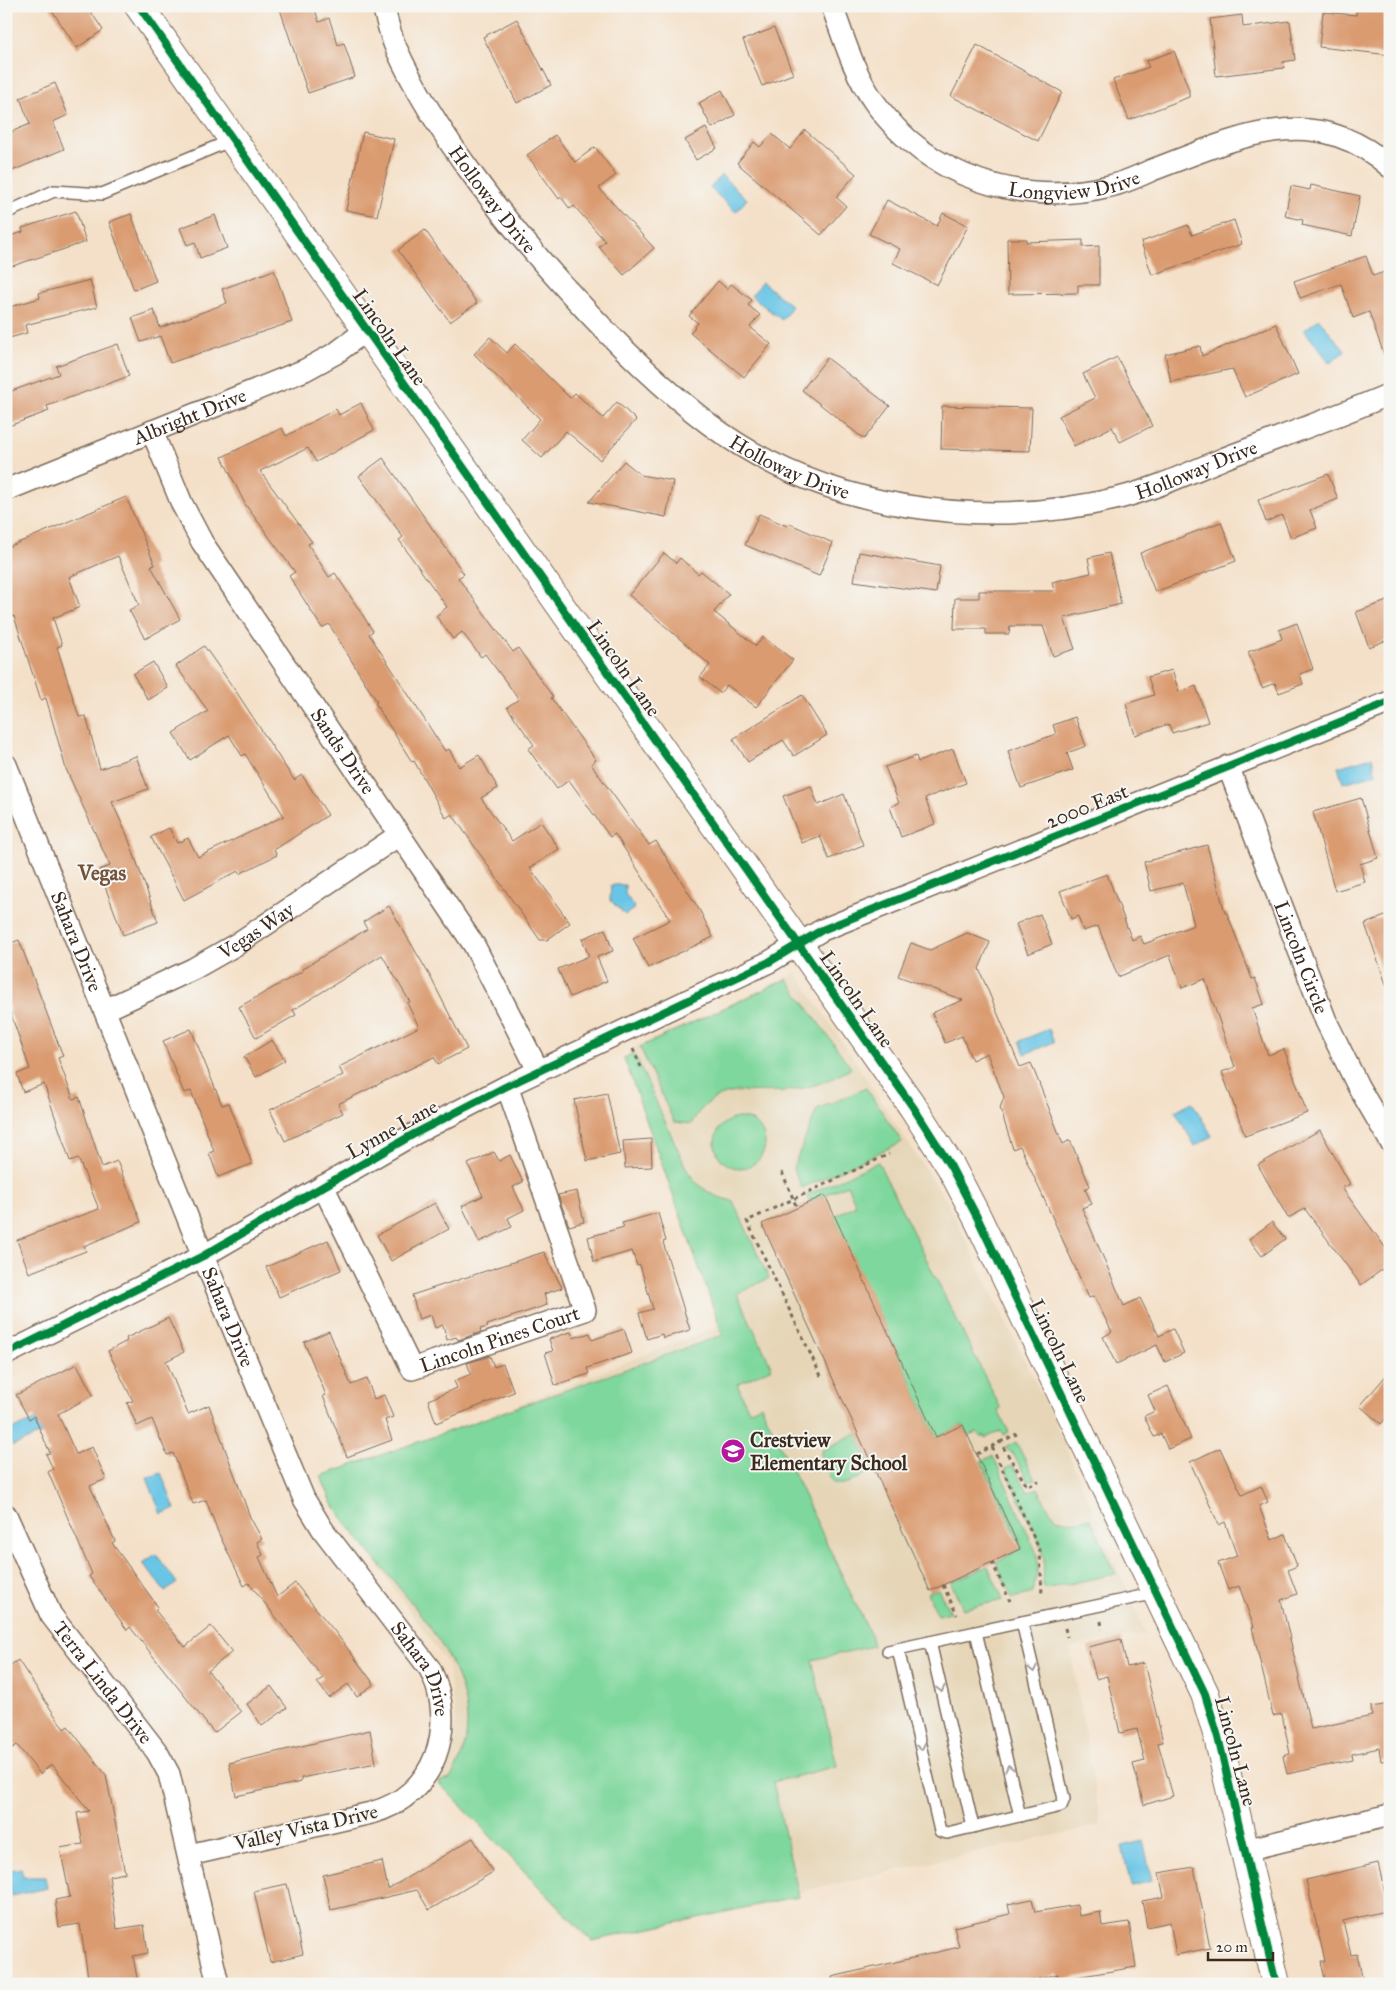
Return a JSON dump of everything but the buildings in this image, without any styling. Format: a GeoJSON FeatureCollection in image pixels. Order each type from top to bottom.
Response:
{"type":"FeatureCollection","features":[{"type":"Feature","properties":{"kind":"street","name":"Lincoln Lane"},"geometry":{"type":"LineString","coordinates":[[139,6],[366,331],[799,943],[922,1119],[952,1167],[1158,1592],[1190,1661],[1212,1715],[1276,1984]]}},
{"type":"Feature","properties":{"kind":"street","name":"Holloway Drive"},"geometry":{"type":"LineString","coordinates":[[383,6],[396,47],[418,90],[453,147],[550,272],[608,334],[662,386],[711,425],[734,440],[798,473],[853,493],[896,504],[947,512],[1001,514],[1063,508],[1121,497],[1390,394]]}},
{"type":"Feature","properties":{"kind":"street","name":"Longview Drive"},"geometry":{"type":"LineString","coordinates":[[832,6],[854,68],[875,103],[904,136],[944,165],[982,183],[1019,192],[1067,194],[1112,186],[1238,137],[1279,129],[1318,130],[1352,142],[1390,167]]}},
{"type":"Feature","properties":{"kind":"street","name":"Albright Drive"},"geometry":{"type":"LineString","coordinates":[[6,490],[305,370],[329,358],[366,331]]}},
{"type":"Feature","properties":{"kind":"street","name":"Sands Drive"},"geometry":{"type":"LineString","coordinates":[[152,431],[182,504],[202,542],[479,954],[538,1070]]}},
{"type":"Feature","properties":{"kind":"street","name":"2000 East"},"geometry":{"type":"LineString","coordinates":[[799,943],[822,930],[1390,702]]}},
{"type":"Feature","properties":{"kind":"street","name":"Sahara Drive"},"geometry":{"type":"LineString","coordinates":[[6,765],[203,1256],[304,1499],[323,1530],[430,1669],[440,1694],[443,1720],[442,1732]]}},
{"type":"Feature","properties":{"kind":"street","name":"Lincoln Circle"},"geometry":{"type":"LineString","coordinates":[[1228,766],[1326,1021],[1358,1086],[1390,1141]]}},
{"type":"Feature","properties":{"kind":"street","name":"Vegas Way"},"geometry":{"type":"LineString","coordinates":[[105,1010],[193,969],[230,949],[400,835]]}},
{"type":"Feature","properties":{"kind":"street","name":"Lynne Lane"},"geometry":{"type":"LineString","coordinates":[[6,1354],[203,1256],[323,1186],[507,1086],[768,962],[799,943]]}},
{"type":"Feature","properties":{"kind":"street","name":"Lincoln Pines Court"},"geometry":{"type":"LineString","coordinates":[[323,1186],[412,1369],[585,1310],[507,1086]]}},
{"type":"Feature","properties":{"kind":"street","name":"Terra Linda Drive"},"geometry":{"type":"LineString","coordinates":[[6,1515],[51,1616],[164,1762],[172,1785],[218,1984]]}},
{"type":"Feature","properties":{"kind":"street","name":"Valley Vista Drive"},"geometry":{"type":"LineString","coordinates":[[189,1855],[371,1813],[393,1805],[429,1771],[442,1732]]}},
{"type":"Feature","properties":{"kind":"street"},"geometry":{"type":"LineString","coordinates":[[1245,1850],[1390,1815]]}},
{"type":"Feature","properties":{"kind":"lane"},"geometry":{"type":"LineString","coordinates":[[6,212],[54,191],[102,194],[232,140]]}},
{"type":"Feature","properties":{"kind":"lane"},"geometry":{"type":"LineString","coordinates":[[1022,1622],[1064,1799],[1061,1806],[947,1833],[940,1831],[893,1650],[1158,1592]]}},
{"type":"Feature","properties":{"kind":"lane"},"geometry":{"type":"LineString","coordinates":[[976,1632],[1020,1816]]}},
{"type":"Feature","properties":{"kind":"lane"},"geometry":{"type":"LineString","coordinates":[[930,1642],[973,1827]]}},
{"type":"Feature","properties":{"kind":"path"},"geometry":{"type":"LineString","coordinates":[[631,1044],[641,1067]]}},
{"type":"Feature","properties":{"kind":"path"},"geometry":{"type":"LineString","coordinates":[[821,1376],[747,1221],[889,1154]]}},
{"type":"Feature","properties":{"kind":"path"},"geometry":{"type":"LineString","coordinates":[[782,1172],[797,1208]]}},
{"type":"Feature","properties":{"kind":"path"},"geometry":{"type":"LineString","coordinates":[[977,1454],[1017,1434]]}},
{"type":"Feature","properties":{"kind":"path"},"geometry":{"type":"LineString","coordinates":[[1000,1442],[1027,1486],[1039,1481]]}},
{"type":"Feature","properties":{"kind":"path"},"geometry":{"type":"LineString","coordinates":[[992,1447],[1040,1551],[1042,1596]]}},
{"type":"Feature","properties":{"kind":"path"},"geometry":{"type":"LineString","coordinates":[[992,1562],[1010,1601]]}},
{"type":"Feature","properties":{"kind":"path"},"geometry":{"type":"LineString","coordinates":[[943,1585],[957,1615]]}},
{"type":"Feature","properties":{"kind":"shaded area","name":"Crestview Elementary School"},"geometry":{"type":"Polygon","coordinates":[[[797,973],[947,1202],[1054,1420],[1146,1634],[1070,1647],[1101,1825],[587,1939],[434,1779],[456,1721],[447,1664],[319,1482],[721,1325],[629,1050],[797,973]]]}},
{"type":"Feature","properties":{"kind":"green space"},"geometry":{"type":"Polygon","coordinates":[[[787,979],[851,1068],[825,1081],[799,1089],[726,1094],[713,1100],[702,1109],[691,1124],[674,1122],[640,1047],[787,979]]]}},
{"type":"Feature","properties":{"kind":"green space"},"geometry":{"type":"Polygon","coordinates":[[[634,1053],[688,1172],[697,1183],[708,1191],[733,1201],[769,1278],[737,1294],[772,1368],[737,1384],[749,1411],[761,1405],[870,1634],[873,1646],[812,1660],[837,1766],[773,1782],[799,1896],[592,1941],[438,1782],[450,1779],[465,1742],[465,1705],[454,1668],[434,1633],[408,1598],[354,1534],[333,1504],[321,1476],[723,1335],[624,1058],[634,1053]]]}},
{"type":"Feature","properties":{"kind":"green space"},"geometry":{"type":"Polygon","coordinates":[[[866,1088],[902,1142],[802,1188],[793,1168],[817,1109],[866,1088]]]}},
{"type":"Feature","properties":{"kind":"green space"},"geometry":{"type":"Polygon","coordinates":[[[735,1118],[745,1118],[758,1125],[765,1138],[765,1148],[758,1161],[745,1168],[735,1168],[726,1164],[719,1157],[715,1148],[715,1138],[719,1129],[726,1122],[735,1118]]]}},
{"type":"Feature","properties":{"kind":"green space"},"geometry":{"type":"Polygon","coordinates":[[[878,1162],[1001,1409],[998,1411],[1009,1432],[1003,1435],[1001,1431],[986,1438],[984,1435],[981,1437],[977,1432],[968,1435],[963,1425],[936,1437],[834,1216],[856,1205],[847,1185],[810,1202],[807,1195],[878,1162]]]}},
{"type":"Feature","properties":{"kind":"green space"},"geometry":{"type":"Polygon","coordinates":[[[856,1433],[873,1470],[847,1483],[836,1484],[832,1482],[821,1458],[821,1451],[856,1433]]]}},
{"type":"Feature","properties":{"kind":"green space"},"geometry":{"type":"Polygon","coordinates":[[[1016,1442],[1035,1479],[1029,1482],[1013,1454],[1005,1448],[1016,1442]]]}},
{"type":"Feature","properties":{"kind":"green space"},"geometry":{"type":"Polygon","coordinates":[[[993,1456],[1037,1554],[1038,1566],[1033,1593],[1012,1598],[996,1562],[1022,1548],[981,1461],[993,1456]]]}},
{"type":"Feature","properties":{"kind":"green space"},"geometry":{"type":"Polygon","coordinates":[[[1013,1465],[1028,1492],[1038,1488],[1047,1506],[1056,1517],[1069,1521],[1090,1518],[1116,1574],[1045,1589],[1043,1586],[1044,1559],[1039,1540],[1005,1469],[1013,1465]]]}},
{"type":"Feature","properties":{"kind":"green space"},"geometry":{"type":"Polygon","coordinates":[[[988,1566],[1003,1600],[963,1609],[951,1582],[988,1566]]]}},
{"type":"Feature","properties":{"kind":"green space"},"geometry":{"type":"Polygon","coordinates":[[[938,1589],[950,1612],[938,1615],[927,1593],[938,1589]]]}},
{"type":"Feature","properties":{"kind":"water"},"geometry":{"type":"Polygon","coordinates":[[[721,175],[747,199],[736,212],[710,188],[721,175]]]}},
{"type":"Feature","properties":{"kind":"water"},"geometry":{"type":"Polygon","coordinates":[[[762,282],[792,306],[782,320],[751,296],[762,282]]]}},
{"type":"Feature","properties":{"kind":"water"},"geometry":{"type":"Polygon","coordinates":[[[1319,319],[1345,351],[1330,363],[1304,330],[1319,319]]]}},
{"type":"Feature","properties":{"kind":"water"},"geometry":{"type":"Polygon","coordinates":[[[1372,757],[1376,774],[1343,783],[1338,767],[1372,757]]]}},
{"type":"Feature","properties":{"kind":"water"},"geometry":{"type":"Polygon","coordinates":[[[611,885],[625,885],[625,894],[635,908],[625,915],[610,900],[611,885]]]}},
{"type":"Feature","properties":{"kind":"water"},"geometry":{"type":"Polygon","coordinates":[[[1049,1029],[1054,1042],[1025,1054],[1020,1041],[1049,1029]]]}},
{"type":"Feature","properties":{"kind":"water"},"geometry":{"type":"Polygon","coordinates":[[[1192,1102],[1212,1136],[1195,1146],[1175,1111],[1192,1102]]]}},
{"type":"Feature","properties":{"kind":"water"},"geometry":{"type":"Polygon","coordinates":[[[39,1418],[46,1432],[13,1446],[6,1432],[39,1418]]]}},
{"type":"Feature","properties":{"kind":"water"},"geometry":{"type":"Polygon","coordinates":[[[161,1473],[175,1509],[161,1514],[147,1478],[161,1473]]]}},
{"type":"Feature","properties":{"kind":"water"},"geometry":{"type":"Polygon","coordinates":[[[156,1554],[177,1583],[165,1592],[143,1563],[156,1554]]]}},
{"type":"Feature","properties":{"kind":"water"},"geometry":{"type":"Polygon","coordinates":[[[1143,1841],[1152,1881],[1131,1886],[1122,1846],[1143,1841]]]}},
{"type":"Feature","properties":{"kind":"water"},"geometry":{"type":"Polygon","coordinates":[[[21,1868],[23,1877],[45,1877],[47,1888],[12,1896],[6,1871],[21,1868]]]}},
{"type":"Feature","properties":{"kind":"cycle path"},"geometry":{"type":"LineString","coordinates":[[139,6],[913,1107],[951,1167],[978,1219],[1205,1694],[1218,1737],[1276,1984]]}},
{"type":"Feature","properties":{"kind":"cycle path"},"geometry":{"type":"LineString","coordinates":[[6,1354],[203,1256],[414,1134],[507,1086],[769,962],[822,930],[1390,702]]}},
{"type":"Feature","properties":{"kind":"place","name":"Crestview Elementary School"},"geometry":{"type":"Point","coordinates":[733,1451]}},
{"type":"Feature","properties":{"kind":"district","name":"Vegas"},"geometry":{"type":"Point","coordinates":[102,873]}}]}
